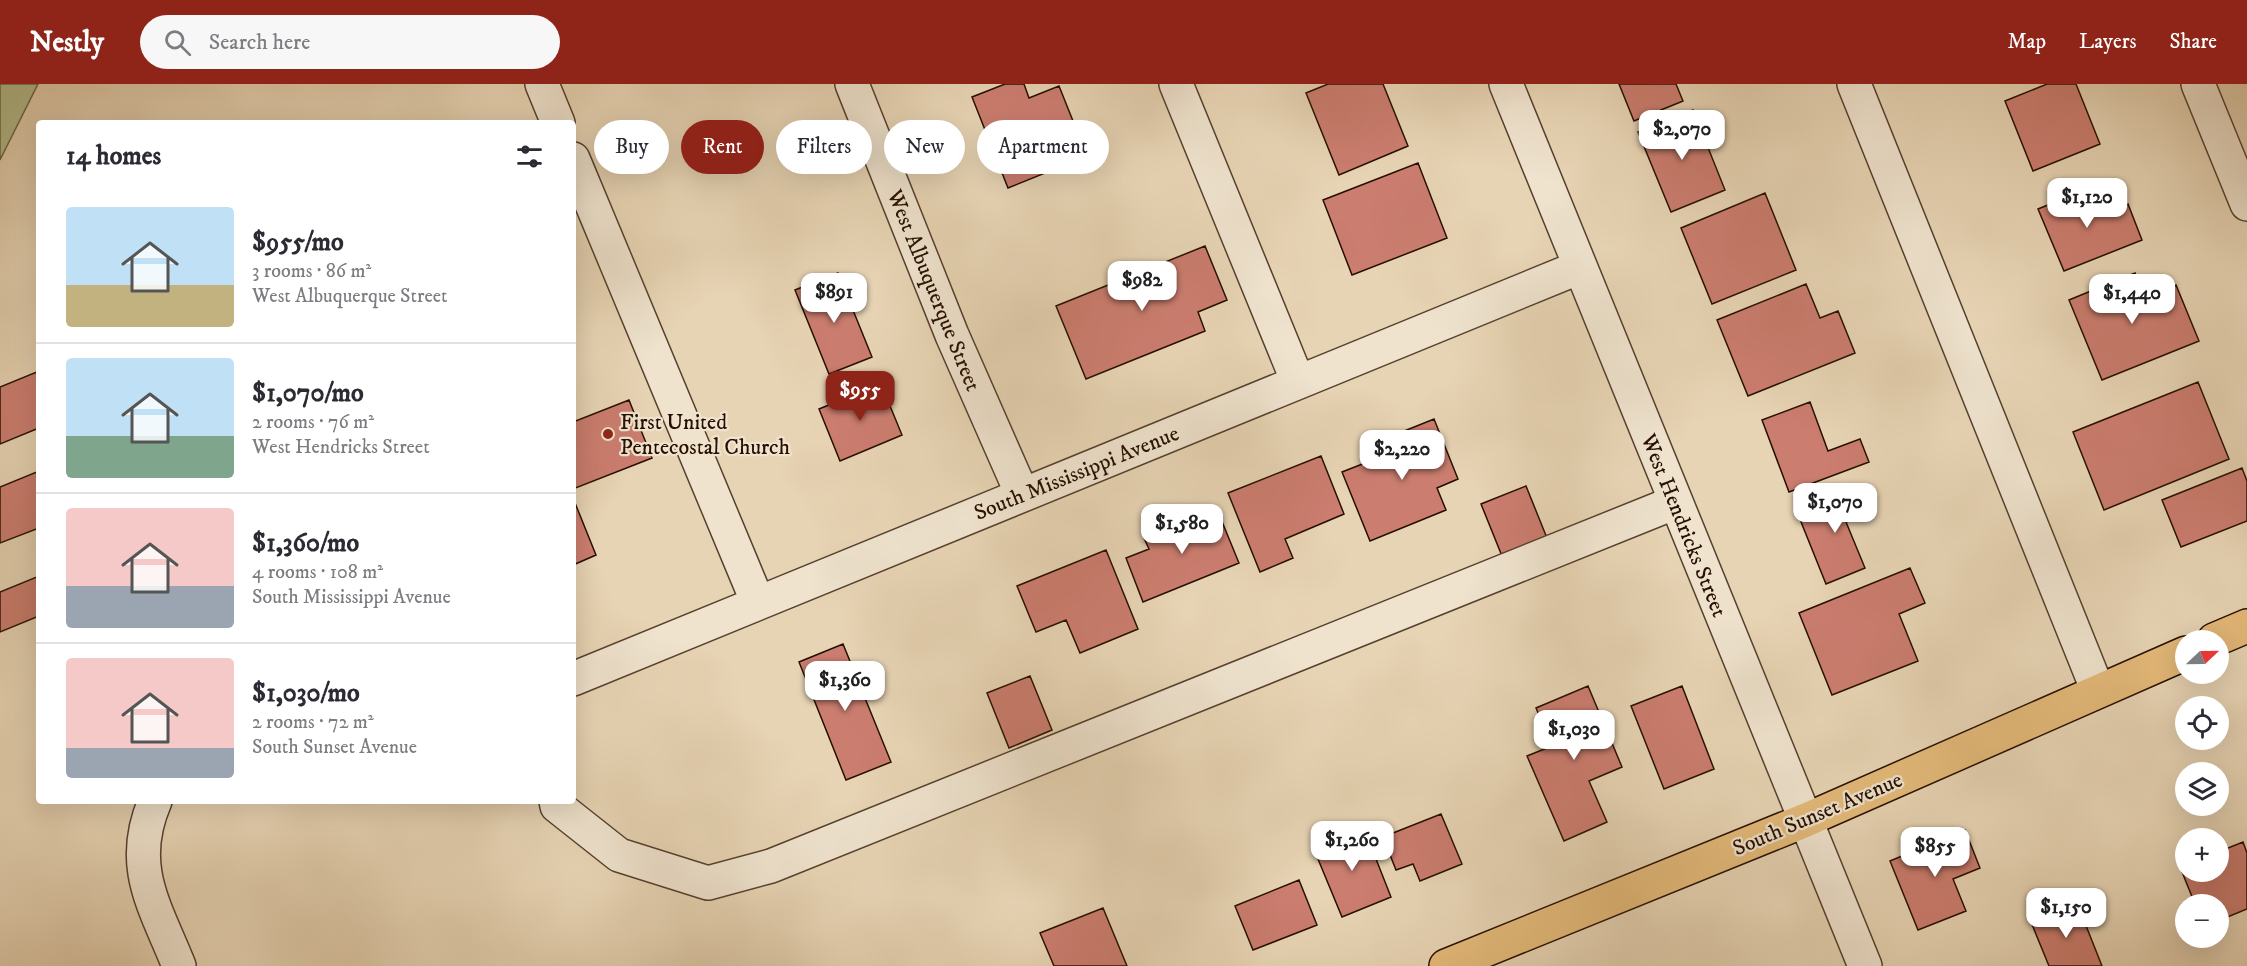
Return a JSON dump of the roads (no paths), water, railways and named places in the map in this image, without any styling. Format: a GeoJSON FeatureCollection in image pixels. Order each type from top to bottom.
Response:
{"type":"FeatureCollection","features":[{"type":"Feature","properties":{"kind":"main road"},"geometry":{"type":"LineString","coordinates":[[2229,634],[2247,626]]}},
{"type":"Feature","properties":{"kind":"main road","name":"South Sunset Avenue"},"geometry":{"type":"LineString","coordinates":[[1446,966],[1806,820],[2175,658]]}},
{"type":"Feature","properties":{"kind":"street"},"geometry":{"type":"LineString","coordinates":[[542,84],[557,120]]}},
{"type":"Feature","properties":{"kind":"street","name":"West Albuquerque Street"},"geometry":{"type":"LineString","coordinates":[[852,84],[952,335],[1022,494]]}},
{"type":"Feature","properties":{"kind":"street"},"geometry":{"type":"LineString","coordinates":[[1176,84],[1298,382]]}},
{"type":"Feature","properties":{"kind":"street","name":"West Hendricks Street"},"geometry":{"type":"LineString","coordinates":[[1506,84],[1865,966]]}},
{"type":"Feature","properties":{"kind":"street"},"geometry":{"type":"LineString","coordinates":[[1854,84],[2098,691]]}},
{"type":"Feature","properties":{"kind":"street"},"geometry":{"type":"LineString","coordinates":[[2198,84],[2247,204]]}},
{"type":"Feature","properties":{"kind":"street"},"geometry":{"type":"LineString","coordinates":[[576,166],[758,603]]}},
{"type":"Feature","properties":{"kind":"street","name":"South Mississippi Avenue"},"geometry":{"type":"LineString","coordinates":[[576,678],[1580,267]]}},
{"type":"Feature","properties":{"kind":"street"},"geometry":{"type":"LineString","coordinates":[[556,804],[619,855],[708,883],[771,866],[1676,502]]}},
{"type":"Feature","properties":{"kind":"street"},"geometry":{"type":"LineString","coordinates":[[153,804],[144,831],[143,869],[148,891],[179,966]]}},
{"type":"Feature","properties":{"kind":"place","name":"First United Pentecostal Church"},"geometry":{"type":"Point","coordinates":[608,434]}}]}
